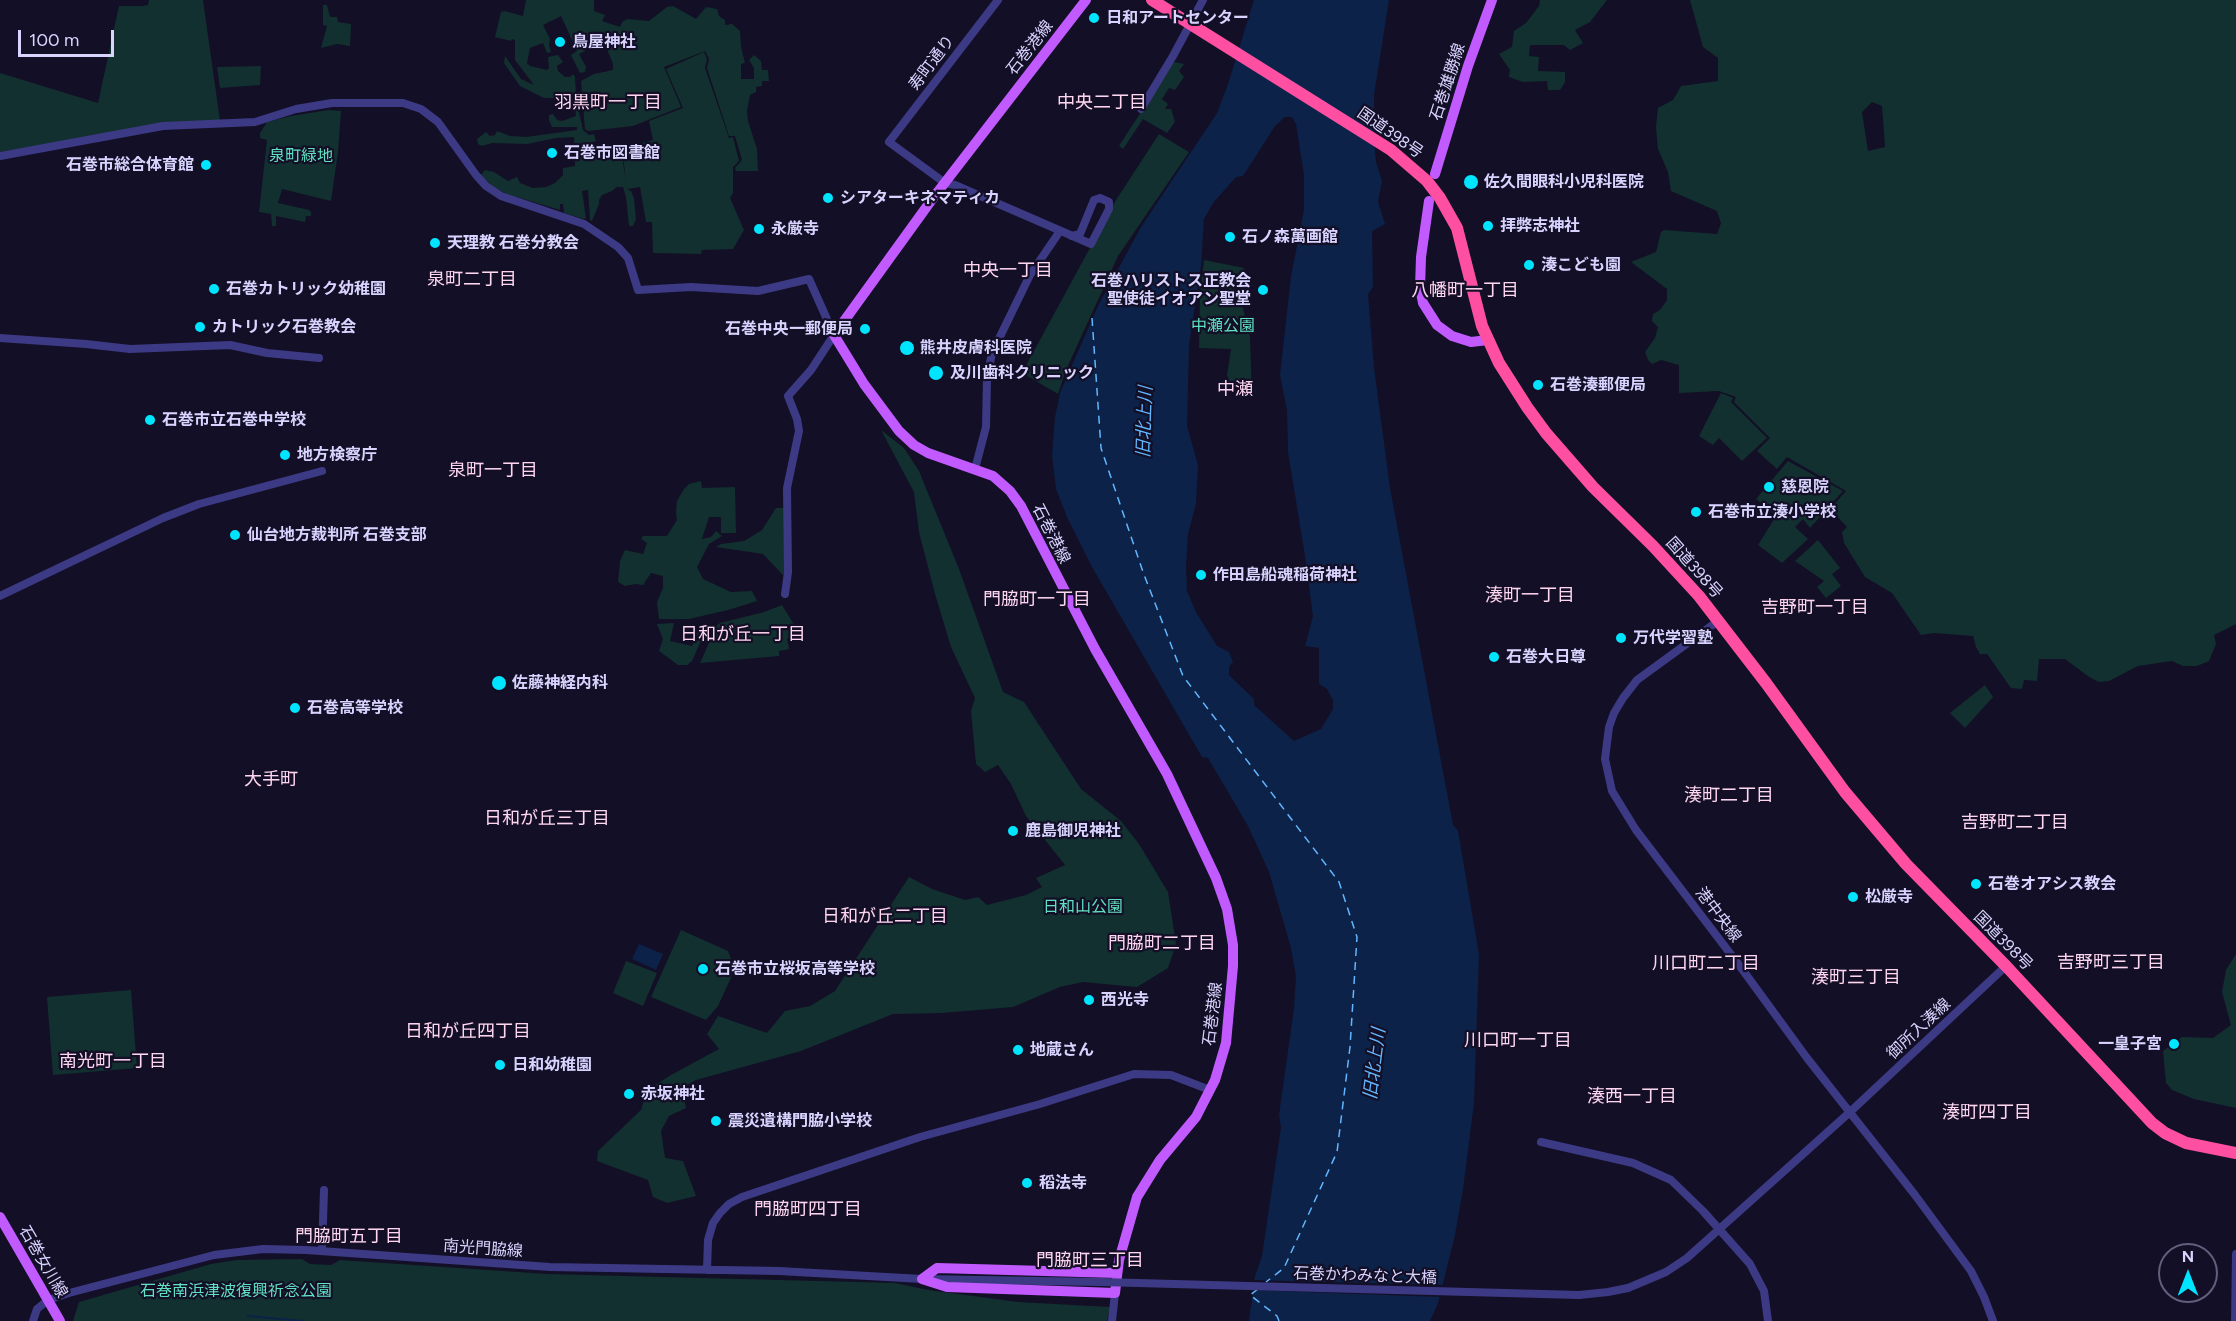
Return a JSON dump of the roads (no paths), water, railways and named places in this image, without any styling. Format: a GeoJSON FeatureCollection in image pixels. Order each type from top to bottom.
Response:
{"type":"FeatureCollection","features":[{"type":"Feature","properties":{"kind":"highway","name":"国道398号"},"geometry":{"type":"LineString","coordinates":[[1152,0],[1391,150],[1427,181],[1451,215],[1457,228],[1482,326],[1488,340],[1527,407],[1546,433],[1593,487],[1678,573],[1718,621],[1845,792],[1906,864],[2006,966],[2152,1123],[2186,1143],[2236,1153]]}},
{"type":"Feature","properties":{"kind":"main road","name":"石巻港線"},"geometry":{"type":"LineString","coordinates":[[1086,0],[945,183],[834,335],[864,384],[898,430],[914,445],[928,453],[975,469],[1002,483],[1021,506],[1095,649],[1167,774],[1216,878],[1231,926],[1233,966],[1226,1043],[1222,1062],[1196,1117],[1160,1160],[1137,1197],[1125,1237],[1115,1293]]}},
{"type":"Feature","properties":{"kind":"main road","name":"石巻雄勝線"},"geometry":{"type":"LineString","coordinates":[[1435,174],[1468,66],[1492,0]]}},
{"type":"Feature","properties":{"kind":"main road"},"geometry":{"type":"LineString","coordinates":[[1429,201],[1421,257],[1420,288],[1423,303],[1437,325],[1452,336],[1471,342],[1488,340]]}},
{"type":"Feature","properties":{"kind":"main road","name":"石巻女川線"},"geometry":{"type":"LineString","coordinates":[[0,1217],[60,1321]]}},
{"type":"Feature","properties":{"kind":"main road"},"geometry":{"type":"LineString","coordinates":[[922,1278],[937,1268],[1117,1274]]}},
{"type":"Feature","properties":{"kind":"main road"},"geometry":{"type":"LineString","coordinates":[[922,1278],[947,1287],[1115,1293]]}},
{"type":"Feature","properties":{"kind":"street","name":"寿町通り"},"geometry":{"type":"LineString","coordinates":[[945,183],[889,142],[998,0]]}},
{"type":"Feature","properties":{"kind":"street"},"geometry":{"type":"LineString","coordinates":[[1193,18],[1203,0]]}},
{"type":"Feature","properties":{"kind":"street"},"geometry":{"type":"LineString","coordinates":[[1141,109],[1187,30]]}},
{"type":"Feature","properties":{"kind":"street"},"geometry":{"type":"LineString","coordinates":[[0,156],[163,126],[255,122],[325,104],[351,101],[403,103],[421,109],[438,122],[476,175],[493,191],[501,196],[584,224],[618,247],[628,258],[638,290],[691,287],[758,291],[809,279],[834,335],[811,370],[788,396],[799,430],[787,488],[788,572],[785,594]]}},
{"type":"Feature","properties":{"kind":"street"},"geometry":{"type":"LineString","coordinates":[[945,183],[955,185],[1060,231],[1091,244],[1109,209],[1109,202],[1100,198],[1094,200],[1080,234],[1072,236]]}},
{"type":"Feature","properties":{"kind":"street"},"geometry":{"type":"LineString","coordinates":[[975,469],[986,427],[987,378],[992,353],[1030,275],[1060,231]]}},
{"type":"Feature","properties":{"kind":"street"},"geometry":{"type":"LineString","coordinates":[[0,338],[130,349],[230,345],[267,353],[319,358]]}},
{"type":"Feature","properties":{"kind":"street"},"geometry":{"type":"LineString","coordinates":[[0,596],[163,518],[199,504],[322,471]]}},
{"type":"Feature","properties":{"kind":"street","name":"港中央線"},"geometry":{"type":"LineString","coordinates":[[1718,621],[1637,680],[1623,698],[1609,727],[1605,759],[1608,778],[1619,805],[1636,830],[1971,1271],[1993,1321]]}},
{"type":"Feature","properties":{"kind":"street","name":"御所入湊線"},"geometry":{"type":"LineString","coordinates":[[1719,1230],[1850,1112],[2006,966]]}},
{"type":"Feature","properties":{"kind":"street"},"geometry":{"type":"LineString","coordinates":[[707,1270],[708,1240],[713,1223],[729,1204],[742,1197],[920,1137],[1040,1104],[1134,1074],[1171,1075],[1210,1090]]}},
{"type":"Feature","properties":{"kind":"street"},"geometry":{"type":"LineString","coordinates":[[1541,1142],[1633,1163],[1671,1180],[1741,1253],[1758,1277],[1767,1307],[1768,1321]]}},
{"type":"Feature","properties":{"kind":"street"},"geometry":{"type":"LineString","coordinates":[[322,1251],[324,1190]]}},
{"type":"Feature","properties":{"kind":"street","name":"石巻かわみなと大橋"},"geometry":{"type":"LineString","coordinates":[[922,1278],[1579,1295],[1628,1288],[1666,1272],[1688,1257],[1719,1230]]}},
{"type":"Feature","properties":{"kind":"street","name":"南光門脇線"},"geometry":{"type":"LineString","coordinates":[[48,1300],[214,1255],[263,1249],[550,1267],[922,1278]]}},
{"type":"Feature","properties":{"kind":"street"},"geometry":{"type":"LineString","coordinates":[[2235,1321],[2236,1254]]}},
{"type":"Feature","properties":{"kind":"street"},"geometry":{"type":"LineString","coordinates":[[1112,1321],[1115,1293]]}},
{"type":"Feature","properties":{"kind":"street"},"geometry":{"type":"LineString","coordinates":[[33,1321],[37,1309],[48,1300]]}},
{"type":"Feature","properties":{"kind":"water","name":"旧北上川"},"geometry":{"type":"Polygon","coordinates":[[[1254,0],[1389,0],[1374,95],[1376,162],[1382,181],[1378,202],[1385,224],[1372,231],[1373,287],[1368,294],[1374,368],[1390,488],[1453,825],[1458,831],[1479,954],[1474,1103],[1463,1189],[1455,1235],[1438,1303],[1430,1321],[1249,1321],[1255,1276],[1262,1256],[1281,1127],[1279,1115],[1294,1008],[1296,977],[1291,948],[1269,872],[1248,826],[1208,758],[1202,757],[1092,567],[1056,489],[1052,455],[1055,417],[1060,393],[1098,306],[1141,227],[1217,113],[1254,0]],[[1285,117],[1275,126],[1243,176],[1236,177],[1213,203],[1204,219],[1201,266],[1189,345],[1187,426],[1198,465],[1196,504],[1188,534],[1186,566],[1187,591],[1196,612],[1217,646],[1229,652],[1233,662],[1229,667],[1229,675],[1254,699],[1254,705],[1294,741],[1321,729],[1333,709],[1333,700],[1327,689],[1319,684],[1319,648],[1305,646],[1313,616],[1288,452],[1287,410],[1280,375],[1291,276],[1304,210],[1304,175],[1296,124],[1292,117],[1285,117]]]}},
{"type":"Feature","properties":{"kind":"water"},"geometry":{"type":"Polygon","coordinates":[[[639,944],[663,954],[656,970],[632,959],[639,944]]]}},
{"type":"Feature","properties":{"kind":"waterway"},"geometry":{"type":"LineString","coordinates":[[248,1316],[302,1321]]}},
{"type":"Feature","properties":{"kind":"place","name":"日和アートセンター"},"geometry":{"type":"Point","coordinates":[1094,18]}},
{"type":"Feature","properties":{"kind":"place","name":"鳥屋神社"},"geometry":{"type":"Point","coordinates":[560,42]}},
{"type":"Feature","properties":{"kind":"place","name":"石巻市図書館"},"geometry":{"type":"Point","coordinates":[552,153]}},
{"type":"Feature","properties":{"kind":"place","name":"石巻市総合体育館"},"geometry":{"type":"Point","coordinates":[206,165]}},
{"type":"Feature","properties":{"kind":"place","name":"佐久間眼科小児科医院"},"geometry":{"type":"Point","coordinates":[1471,182]}},
{"type":"Feature","properties":{"kind":"place","name":"シアターキネマティカ"},"geometry":{"type":"Point","coordinates":[828,198]}},
{"type":"Feature","properties":{"kind":"place","name":"拝弊志神社"},"geometry":{"type":"Point","coordinates":[1488,226]}},
{"type":"Feature","properties":{"kind":"place","name":"永厳寺"},"geometry":{"type":"Point","coordinates":[759,229]}},
{"type":"Feature","properties":{"kind":"place","name":"石ノ森萬画館"},"geometry":{"type":"Point","coordinates":[1230,237]}},
{"type":"Feature","properties":{"kind":"place","name":"天理教 石巻分教会"},"geometry":{"type":"Point","coordinates":[435,243]}},
{"type":"Feature","properties":{"kind":"place","name":"湊こども園"},"geometry":{"type":"Point","coordinates":[1529,265]}},
{"type":"Feature","properties":{"kind":"place","name":"石巻カトリック幼稚園"},"geometry":{"type":"Point","coordinates":[214,289]}},
{"type":"Feature","properties":{"kind":"place","name":"石巻ハリストス正教会 聖使徒イオアン聖堂"},"geometry":{"type":"Point","coordinates":[1263,290]}},
{"type":"Feature","properties":{"kind":"place","name":"カトリック石巻教会"},"geometry":{"type":"Point","coordinates":[200,327]}},
{"type":"Feature","properties":{"kind":"place","name":"石巻中央一郵便局"},"geometry":{"type":"Point","coordinates":[865,329]}},
{"type":"Feature","properties":{"kind":"place","name":"熊井皮膚科医院"},"geometry":{"type":"Point","coordinates":[907,348]}},
{"type":"Feature","properties":{"kind":"place","name":"及川歯科クリニック"},"geometry":{"type":"Point","coordinates":[936,373]}},
{"type":"Feature","properties":{"kind":"place","name":"石巻湊郵便局"},"geometry":{"type":"Point","coordinates":[1538,385]}},
{"type":"Feature","properties":{"kind":"place","name":"石巻市立石巻中学校"},"geometry":{"type":"Point","coordinates":[150,420]}},
{"type":"Feature","properties":{"kind":"place","name":"地方検察庁"},"geometry":{"type":"Point","coordinates":[285,455]}},
{"type":"Feature","properties":{"kind":"place","name":"慈恩院"},"geometry":{"type":"Point","coordinates":[1769,487]}},
{"type":"Feature","properties":{"kind":"place","name":"石巻市立湊小学校"},"geometry":{"type":"Point","coordinates":[1696,512]}},
{"type":"Feature","properties":{"kind":"place","name":"仙台地方裁判所 石巻支部"},"geometry":{"type":"Point","coordinates":[235,535]}},
{"type":"Feature","properties":{"kind":"place","name":"作田島船魂稲荷神社"},"geometry":{"type":"Point","coordinates":[1201,575]}},
{"type":"Feature","properties":{"kind":"place","name":"万代学習塾"},"geometry":{"type":"Point","coordinates":[1621,638]}},
{"type":"Feature","properties":{"kind":"place","name":"石巻大日尊"},"geometry":{"type":"Point","coordinates":[1494,657]}},
{"type":"Feature","properties":{"kind":"place","name":"佐藤神経内科"},"geometry":{"type":"Point","coordinates":[499,683]}},
{"type":"Feature","properties":{"kind":"place","name":"石巻高等学校"},"geometry":{"type":"Point","coordinates":[295,708]}},
{"type":"Feature","properties":{"kind":"place","name":"鹿島御児神社"},"geometry":{"type":"Point","coordinates":[1013,831]}},
{"type":"Feature","properties":{"kind":"place","name":"石巻オアシス教会"},"geometry":{"type":"Point","coordinates":[1976,884]}},
{"type":"Feature","properties":{"kind":"place","name":"松厳寺"},"geometry":{"type":"Point","coordinates":[1853,897]}},
{"type":"Feature","properties":{"kind":"place","name":"石巻市立桜坂高等学校"},"geometry":{"type":"Point","coordinates":[703,969]}},
{"type":"Feature","properties":{"kind":"place","name":"西光寺"},"geometry":{"type":"Point","coordinates":[1089,1000]}},
{"type":"Feature","properties":{"kind":"place","name":"一皇子宮"},"geometry":{"type":"Point","coordinates":[2174,1044]}},
{"type":"Feature","properties":{"kind":"place","name":"地蔵さん"},"geometry":{"type":"Point","coordinates":[1018,1050]}},
{"type":"Feature","properties":{"kind":"place","name":"日和幼稚園"},"geometry":{"type":"Point","coordinates":[500,1065]}},
{"type":"Feature","properties":{"kind":"place","name":"赤坂神社"},"geometry":{"type":"Point","coordinates":[629,1094]}},
{"type":"Feature","properties":{"kind":"place","name":"震災遺構門脇小学校"},"geometry":{"type":"Point","coordinates":[716,1121]}},
{"type":"Feature","properties":{"kind":"place","name":"稻法寺"},"geometry":{"type":"Point","coordinates":[1027,1183]}},
{"type":"Feature","properties":{"kind":"district","name":"羽黒町一丁目"},"geometry":{"type":"Point","coordinates":[608,103]}},
{"type":"Feature","properties":{"kind":"district","name":"中央二丁目"},"geometry":{"type":"Point","coordinates":[1102,103]}},
{"type":"Feature","properties":{"kind":"district","name":"中央一丁目"},"geometry":{"type":"Point","coordinates":[1008,271]}},
{"type":"Feature","properties":{"kind":"district","name":"泉町二丁目"},"geometry":{"type":"Point","coordinates":[472,280]}},
{"type":"Feature","properties":{"kind":"district","name":"八幡町一丁目"},"geometry":{"type":"Point","coordinates":[1465,291]}},
{"type":"Feature","properties":{"kind":"district","name":"中瀬"},"geometry":{"type":"Point","coordinates":[1235,390]}},
{"type":"Feature","properties":{"kind":"district","name":"泉町一丁目"},"geometry":{"type":"Point","coordinates":[493,471]}},
{"type":"Feature","properties":{"kind":"district","name":"湊町一丁目"},"geometry":{"type":"Point","coordinates":[1530,596]}},
{"type":"Feature","properties":{"kind":"district","name":"門脇町一丁目"},"geometry":{"type":"Point","coordinates":[1037,600]}},
{"type":"Feature","properties":{"kind":"district","name":"吉野町一丁目"},"geometry":{"type":"Point","coordinates":[1815,608]}},
{"type":"Feature","properties":{"kind":"district","name":"日和が丘一丁目"},"geometry":{"type":"Point","coordinates":[743,635]}},
{"type":"Feature","properties":{"kind":"district","name":"大手町"},"geometry":{"type":"Point","coordinates":[271,780]}},
{"type":"Feature","properties":{"kind":"district","name":"湊町二丁目"},"geometry":{"type":"Point","coordinates":[1729,796]}},
{"type":"Feature","properties":{"kind":"district","name":"日和が丘三丁目"},"geometry":{"type":"Point","coordinates":[547,819]}},
{"type":"Feature","properties":{"kind":"district","name":"吉野町二丁目"},"geometry":{"type":"Point","coordinates":[2015,823]}},
{"type":"Feature","properties":{"kind":"district","name":"日和が丘二丁目"},"geometry":{"type":"Point","coordinates":[885,917]}},
{"type":"Feature","properties":{"kind":"district","name":"門脇町二丁目"},"geometry":{"type":"Point","coordinates":[1162,944]}},
{"type":"Feature","properties":{"kind":"district","name":"吉野町三丁目"},"geometry":{"type":"Point","coordinates":[2111,963]}},
{"type":"Feature","properties":{"kind":"district","name":"川口町二丁目"},"geometry":{"type":"Point","coordinates":[1706,964]}},
{"type":"Feature","properties":{"kind":"district","name":"湊町三丁目"},"geometry":{"type":"Point","coordinates":[1856,978]}},
{"type":"Feature","properties":{"kind":"district","name":"日和が丘四丁目"},"geometry":{"type":"Point","coordinates":[468,1032]}},
{"type":"Feature","properties":{"kind":"district","name":"川口町一丁目"},"geometry":{"type":"Point","coordinates":[1518,1041]}},
{"type":"Feature","properties":{"kind":"district","name":"南光町一丁目"},"geometry":{"type":"Point","coordinates":[113,1062]}},
{"type":"Feature","properties":{"kind":"district","name":"湊西一丁目"},"geometry":{"type":"Point","coordinates":[1632,1097]}},
{"type":"Feature","properties":{"kind":"district","name":"湊町四丁目"},"geometry":{"type":"Point","coordinates":[1987,1113]}},
{"type":"Feature","properties":{"kind":"district","name":"門脇町四丁目"},"geometry":{"type":"Point","coordinates":[808,1210]}},
{"type":"Feature","properties":{"kind":"district","name":"門脇町五丁目"},"geometry":{"type":"Point","coordinates":[349,1237]}},
{"type":"Feature","properties":{"kind":"district","name":"門脇町三丁目"},"geometry":{"type":"Point","coordinates":[1090,1261]}},
{"type":"Feature","properties":{"kind":"park label","name":"泉町緑地"},"geometry":{"type":"Point","coordinates":[301,156]}},
{"type":"Feature","properties":{"kind":"park label","name":"中瀬公園"},"geometry":{"type":"Point","coordinates":[1223,326]}},
{"type":"Feature","properties":{"kind":"park label","name":"日和山公園"},"geometry":{"type":"Point","coordinates":[1083,907]}},
{"type":"Feature","properties":{"kind":"park label","name":"石巻南浜津波復興祈念公園"},"geometry":{"type":"Point","coordinates":[236,1291]}}]}
